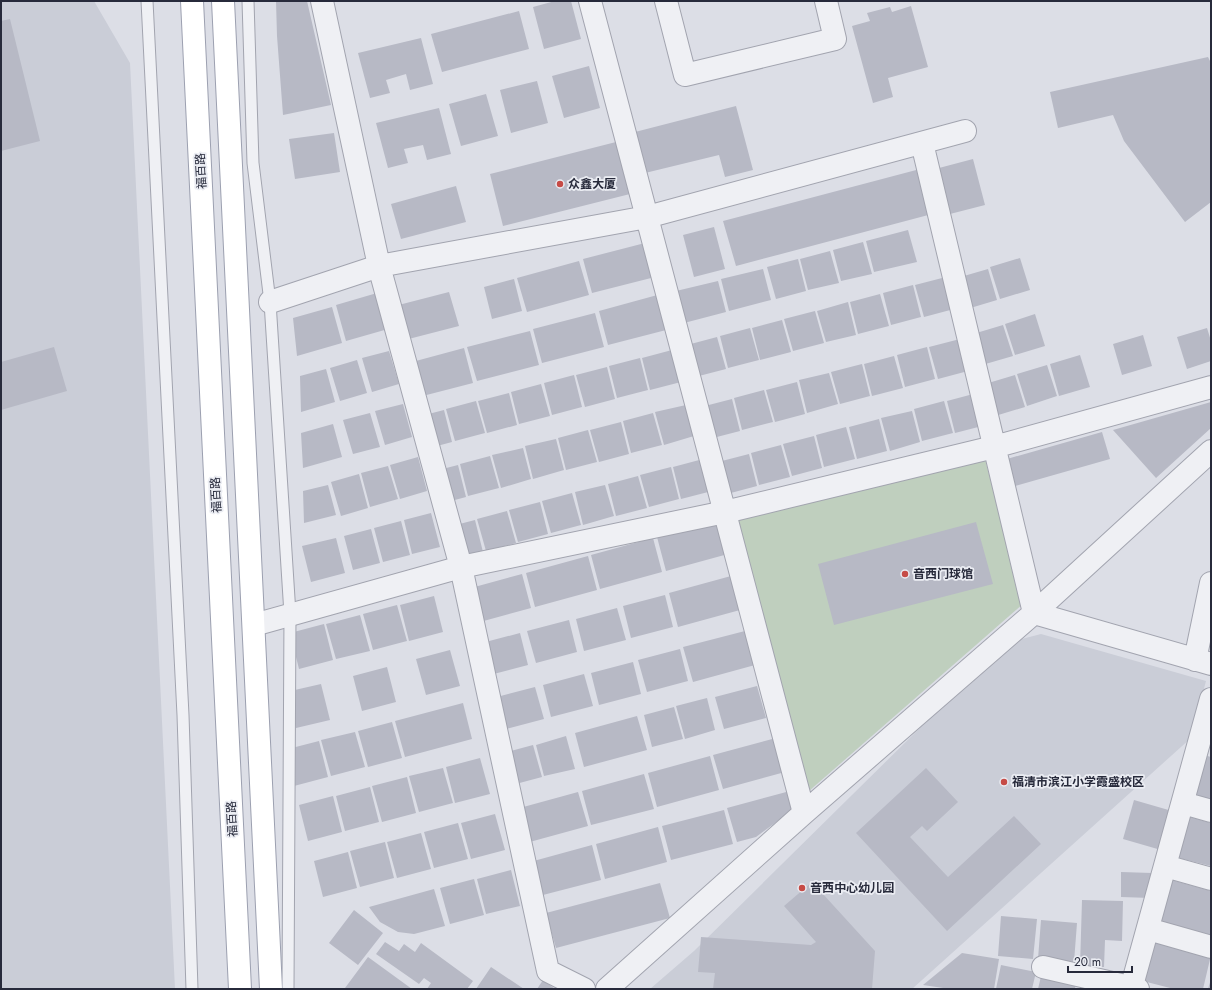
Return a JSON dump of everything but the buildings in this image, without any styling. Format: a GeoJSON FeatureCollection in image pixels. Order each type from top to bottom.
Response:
{"type":"FeatureCollection","features":[{"type":"Feature","properties":{"kind":"main road"},"geometry":{"type":"LineString","coordinates":[[225,5],[271,989]]}},
{"type":"Feature","properties":{"kind":"main road","name":"福百路"},"geometry":{"type":"LineString","coordinates":[[191,6],[240,989]]}},
{"type":"Feature","properties":{"kind":"street"},"geometry":{"type":"LineString","coordinates":[[322,1],[379,266],[461,567],[548,971],[584,989]]}},
{"type":"Feature","properties":{"kind":"street"},"geometry":{"type":"LineString","coordinates":[[590,1],[804,813]]}},
{"type":"Feature","properties":{"kind":"street"},"geometry":{"type":"LineString","coordinates":[[666,1],[685,75],[835,39],[826,1]]}},
{"type":"Feature","properties":{"kind":"street"},"geometry":{"type":"LineString","coordinates":[[270,302],[379,266],[647,217],[965,131]]}},
{"type":"Feature","properties":{"kind":"street"},"geometry":{"type":"LineString","coordinates":[[922,143],[1034,613]]}},
{"type":"Feature","properties":{"kind":"street"},"geometry":{"type":"LineString","coordinates":[[254,625],[461,567],[724,512],[994,446],[1211,387]]}},
{"type":"Feature","properties":{"kind":"street"},"geometry":{"type":"LineString","coordinates":[[607,989],[804,813],[1034,613],[1208,458]]}},
{"type":"Feature","properties":{"kind":"street"},"geometry":{"type":"LineString","coordinates":[[1034,613],[1203,662],[1211,587]]}},
{"type":"Feature","properties":{"kind":"street"},"geometry":{"type":"LineString","coordinates":[[1043,966],[1134,988],[1148,929],[1182,803],[1205,745],[1211,699]]}},
{"type":"Feature","properties":{"kind":"street"},"geometry":{"type":"LineString","coordinates":[[1182,803],[1211,811]]}},
{"type":"Feature","properties":{"kind":"street"},"geometry":{"type":"LineString","coordinates":[[1165,866],[1211,879]]}},
{"type":"Feature","properties":{"kind":"street"},"geometry":{"type":"LineString","coordinates":[[1148,929],[1211,947]]}},
{"type":"Feature","properties":{"kind":"lane"},"geometry":{"type":"LineString","coordinates":[[147,1],[183,699],[192,989]]}},
{"type":"Feature","properties":{"kind":"lane"},"geometry":{"type":"LineString","coordinates":[[248,1],[253,163],[270,302],[290,614],[288,989]]}},
{"type":"Feature","properties":{"kind":"shaded area"},"geometry":{"type":"Polygon","coordinates":[[[1,1],[94,1],[130,63],[175,989],[1,989],[1,1]]]}},
{"type":"Feature","properties":{"kind":"shaded area","name":"福清市滨江小学霞盛校区"},"geometry":{"type":"Polygon","coordinates":[[[1041,634],[1206,681],[1191,738],[912,989],[650,989],[694,951],[1006,643],[1041,634]]]}},
{"type":"Feature","properties":{"kind":"green space"},"geometry":{"type":"Polygon","coordinates":[[[985,459],[1023,604],[809,791],[737,518],[985,459]]]}},
{"type":"Feature","properties":{"kind":"place","name":"众鑫大厦"},"geometry":{"type":"Point","coordinates":[560,184]}},
{"type":"Feature","properties":{"kind":"place","name":"音西门球馆"},"geometry":{"type":"Point","coordinates":[905,574]}},
{"type":"Feature","properties":{"kind":"place","name":"福清市滨江小学霞盛校区"},"geometry":{"type":"Point","coordinates":[1004,782]}},
{"type":"Feature","properties":{"kind":"place","name":"音西中心幼儿园"},"geometry":{"type":"Point","coordinates":[802,888]}}]}
